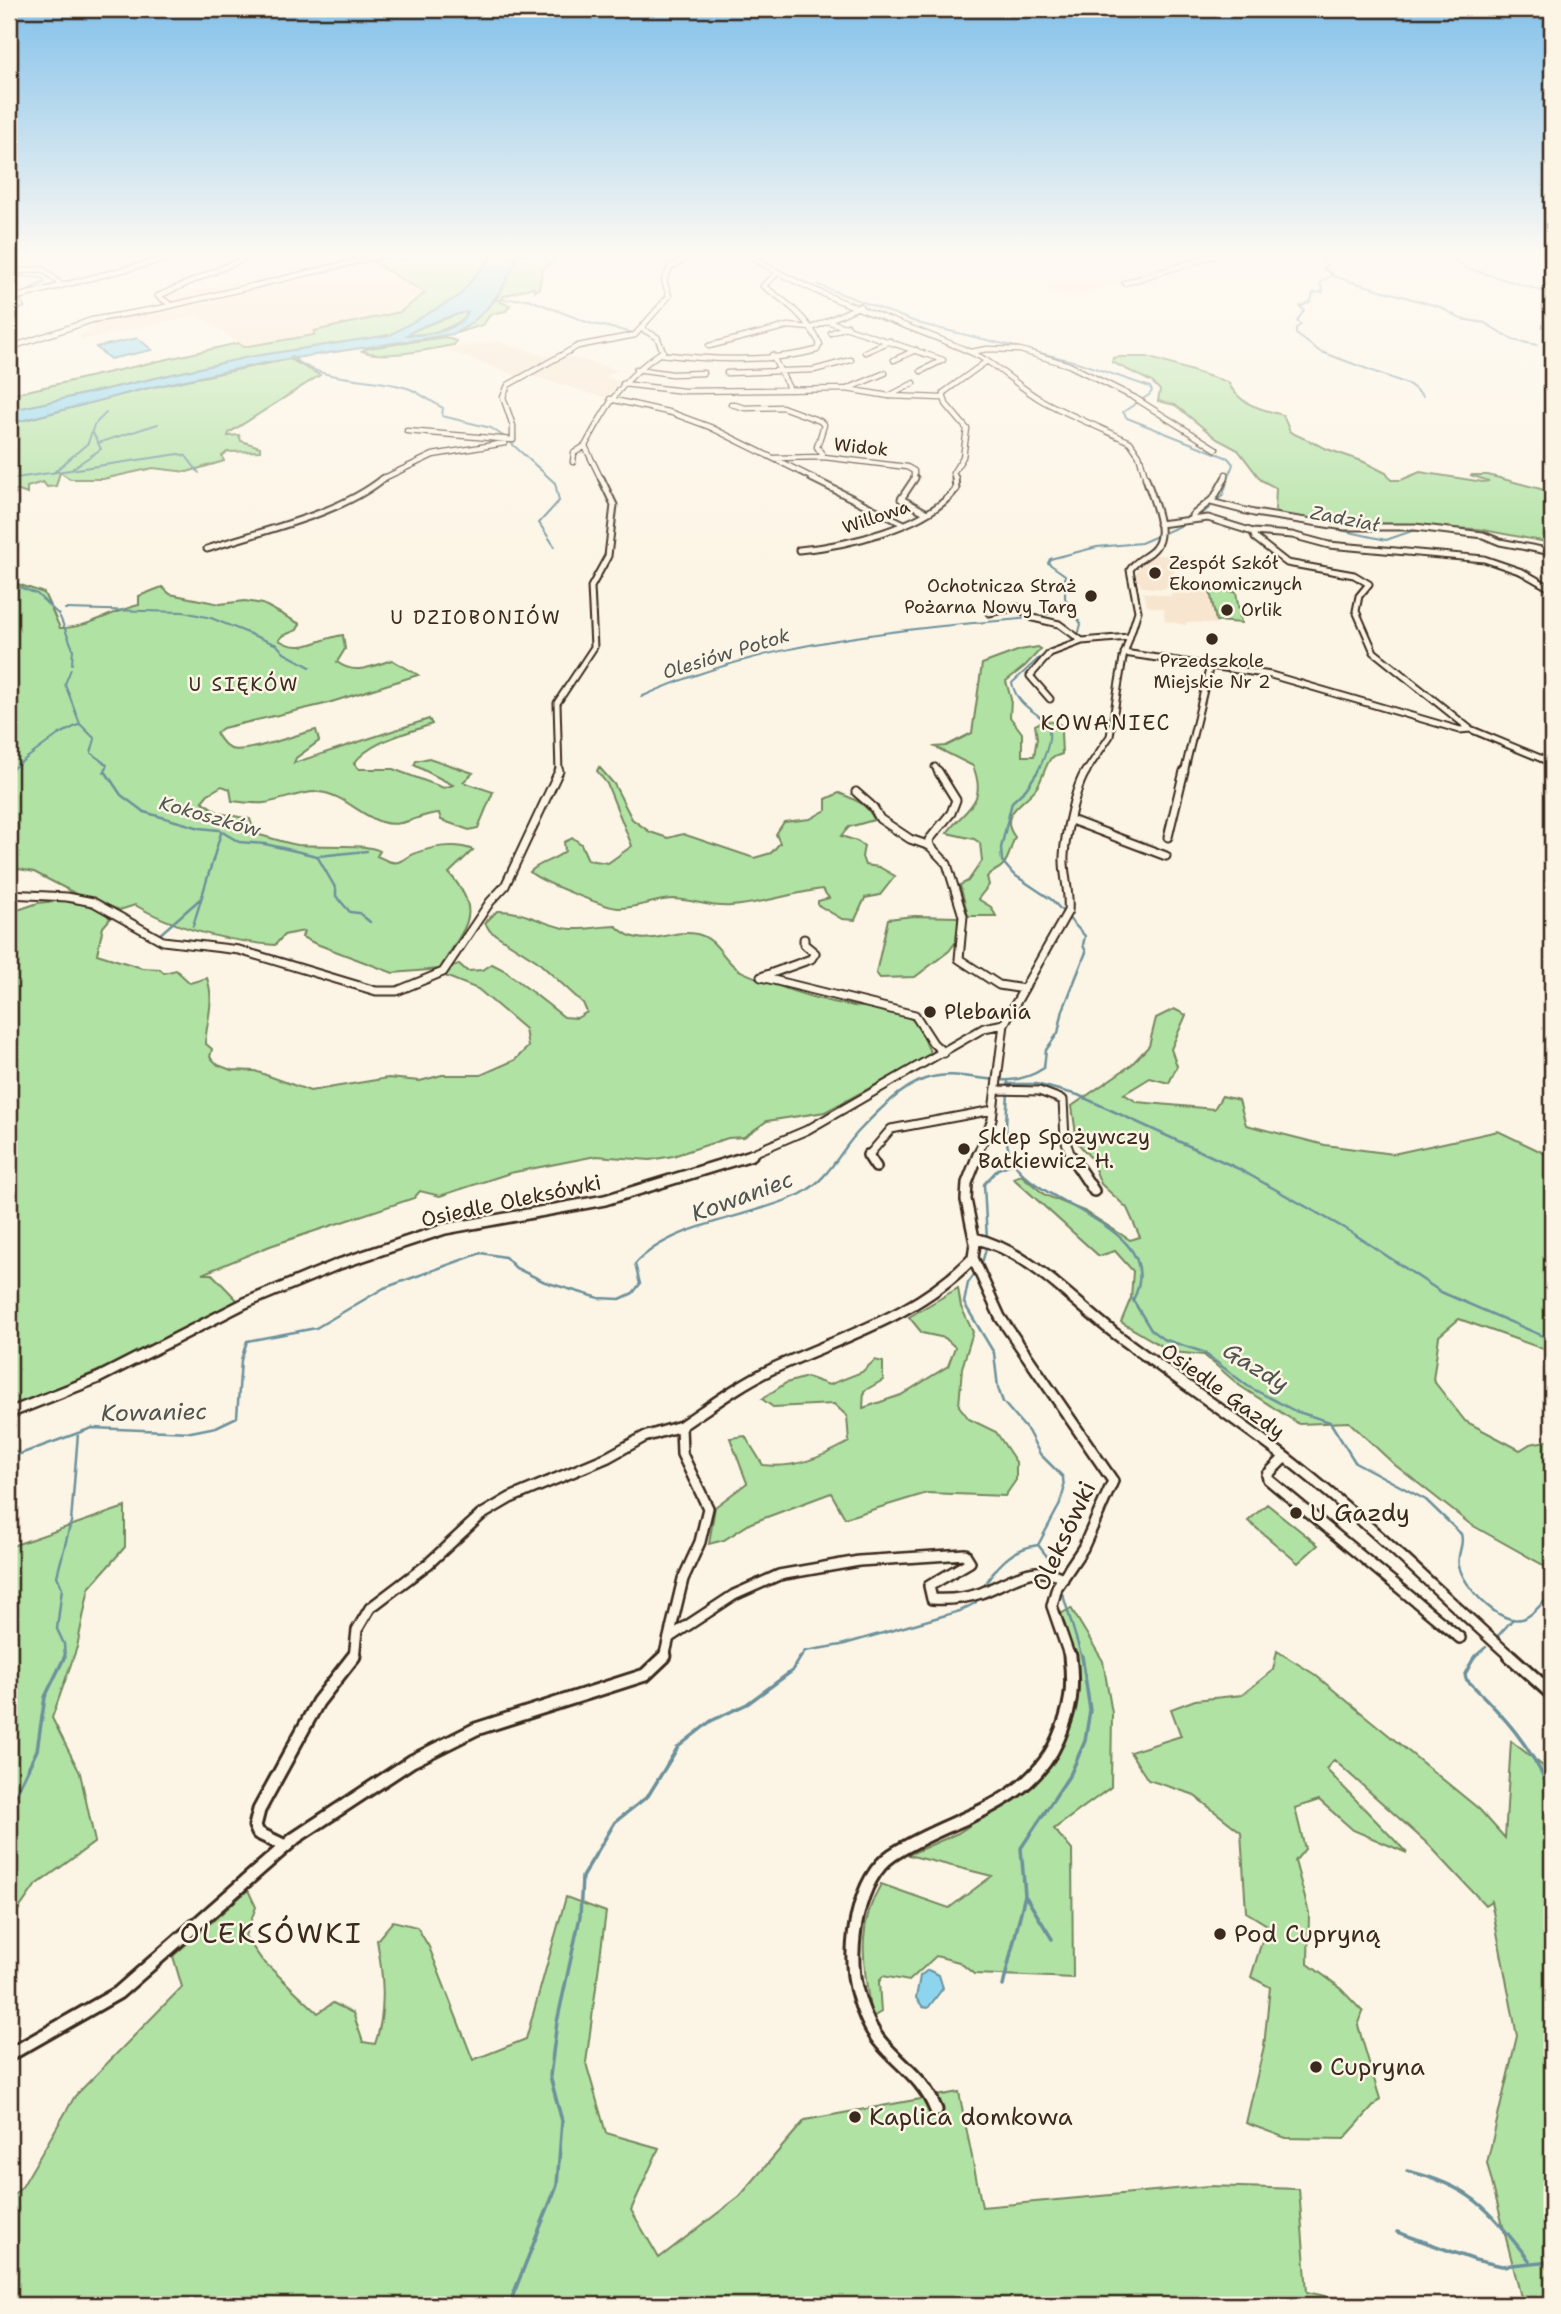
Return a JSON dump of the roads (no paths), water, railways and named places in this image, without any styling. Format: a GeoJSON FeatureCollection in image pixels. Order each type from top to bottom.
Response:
{"type":"FeatureCollection","features":[{"type":"Feature","properties":{"kind":"street"},"geometry":{"type":"LineString","coordinates":[[207,550],[338,505],[367,492],[389,474],[433,455],[508,442],[515,438],[503,397],[511,383],[547,363]]}},
{"type":"Feature","properties":{"kind":"street"},"geometry":{"type":"LineString","coordinates":[[572,462],[574,453],[585,446],[610,399],[636,369],[646,363]]}},
{"type":"Feature","properties":{"kind":"street"},"geometry":{"type":"LineString","coordinates":[[775,363],[790,390]]}},
{"type":"Feature","properties":{"kind":"street"},"geometry":{"type":"LineString","coordinates":[[727,373],[821,369],[841,363]]}},
{"type":"Feature","properties":{"kind":"street"},"geometry":{"type":"LineString","coordinates":[[921,371],[937,363]]}},
{"type":"Feature","properties":{"kind":"street"},"geometry":{"type":"LineString","coordinates":[[623,384],[684,391],[846,389],[889,396],[942,398],[947,387],[984,363]]}},
{"type":"Feature","properties":{"kind":"street"},"geometry":{"type":"LineString","coordinates":[[981,1239],[966,1200],[967,1183],[999,1089],[997,1077],[1004,1024],[1068,911],[1070,894],[1064,857],[1071,820],[1083,776],[1110,736],[1124,653],[1138,605],[1130,570],[1136,561],[1155,549],[1160,536],[1139,454],[1132,444],[1115,433],[1041,400],[1009,374],[990,363]]}},
{"type":"Feature","properties":{"kind":"street"},"geometry":{"type":"LineString","coordinates":[[1068,363],[1135,398],[1216,449]]}},
{"type":"Feature","properties":{"kind":"street"},"geometry":{"type":"LineString","coordinates":[[636,369],[703,373]]}},
{"type":"Feature","properties":{"kind":"street"},"geometry":{"type":"LineString","coordinates":[[846,389],[885,373]]}},
{"type":"Feature","properties":{"kind":"street"},"geometry":{"type":"LineString","coordinates":[[889,396],[914,383]]}},
{"type":"Feature","properties":{"kind":"street","name":"Willowa"},"geometry":{"type":"LineString","coordinates":[[799,550],[830,547],[904,524],[927,513],[956,489],[953,473],[963,457],[965,424],[942,398]]}},
{"type":"Feature","properties":{"kind":"street"},"geometry":{"type":"LineString","coordinates":[[610,399],[690,419],[904,524]]}},
{"type":"Feature","properties":{"kind":"street","name":"Widok"},"geometry":{"type":"LineString","coordinates":[[731,404],[745,408],[782,407],[820,421],[824,425],[817,447],[824,457]]}},
{"type":"Feature","properties":{"kind":"street"},"geometry":{"type":"LineString","coordinates":[[407,430],[467,435],[508,442]]}},
{"type":"Feature","properties":{"kind":"street"},"geometry":{"type":"LineString","coordinates":[[9,894],[67,897],[93,902],[163,941],[239,950],[376,991],[397,991],[425,982],[443,972],[489,902],[505,886],[557,780],[560,768],[556,703],[594,647],[591,587],[607,556],[614,505],[585,446]]}},
{"type":"Feature","properties":{"kind":"street","name":"Widok"},"geometry":{"type":"LineString","coordinates":[[774,458],[824,457],[911,469],[916,478],[900,497],[927,513]]}},
{"type":"Feature","properties":{"kind":"street"},"geometry":{"type":"LineString","coordinates":[[1192,518],[1211,502],[1225,482],[1226,474]]}},
{"type":"Feature","properties":{"kind":"street"},"geometry":{"type":"LineString","coordinates":[[1211,502],[1225,503],[1254,513],[1345,527],[1433,528],[1552,552]]}},
{"type":"Feature","properties":{"kind":"street"},"geometry":{"type":"LineString","coordinates":[[1159,524],[1204,517],[1253,532],[1392,553],[1484,559],[1522,572],[1552,589]]}},
{"type":"Feature","properties":{"kind":"street"},"geometry":{"type":"LineString","coordinates":[[1253,532],[1255,538],[1287,563],[1338,570],[1366,579],[1369,584],[1359,596],[1356,611],[1374,652],[1487,740],[1552,763]]}},
{"type":"Feature","properties":{"kind":"street"},"geometry":{"type":"LineString","coordinates":[[989,613],[1017,607],[1030,616],[1059,624],[1080,640]]}},
{"type":"Feature","properties":{"kind":"street"},"geometry":{"type":"LineString","coordinates":[[1050,699],[1030,676],[1050,653],[1080,640],[1129,637]]}},
{"type":"Feature","properties":{"kind":"street"},"geometry":{"type":"LineString","coordinates":[[1124,653],[1271,675],[1460,730],[1470,729]]}},
{"type":"Feature","properties":{"kind":"street"},"geometry":{"type":"LineString","coordinates":[[1168,837],[1210,665]]}},
{"type":"Feature","properties":{"kind":"street"},"geometry":{"type":"LineString","coordinates":[[930,846],[933,833],[953,814],[956,798],[952,788],[935,767]]}},
{"type":"Feature","properties":{"kind":"street"},"geometry":{"type":"LineString","coordinates":[[856,792],[873,807],[886,824],[910,839],[930,846],[947,864],[963,916],[959,959],[999,985],[1024,989]]}},
{"type":"Feature","properties":{"kind":"street"},"geometry":{"type":"LineString","coordinates":[[1071,820],[1166,856]]}},
{"type":"Feature","properties":{"kind":"street"},"geometry":{"type":"LineString","coordinates":[[804,939],[804,944],[815,953],[811,959],[761,977],[840,999],[915,1015],[922,1022],[933,1043],[944,1053]]}},
{"type":"Feature","properties":{"kind":"street","name":"Osiedle Oleksówki"},"geometry":{"type":"LineString","coordinates":[[9,1413],[98,1378],[245,1303],[339,1264],[445,1229],[605,1200],[760,1152],[807,1130],[976,1033],[994,1024],[1004,1024]]}},
{"type":"Feature","properties":{"kind":"street"},"geometry":{"type":"LineString","coordinates":[[976,1033],[1002,1033]]}},
{"type":"Feature","properties":{"kind":"street"},"geometry":{"type":"LineString","coordinates":[[999,1089],[1055,1093],[1063,1100],[1064,1143],[1071,1161],[1094,1191]]}},
{"type":"Feature","properties":{"kind":"street"},"geometry":{"type":"LineString","coordinates":[[876,1167],[868,1158],[868,1153],[891,1129],[993,1110]]}},
{"type":"Feature","properties":{"kind":"street","name":"Oleksówki"},"geometry":{"type":"LineString","coordinates":[[936,2110],[928,2089],[881,2043],[867,2021],[856,1987],[851,1944],[864,1892],[890,1856],[1006,1799],[1048,1762],[1065,1723],[1074,1688],[1069,1647],[1052,1606],[1063,1579],[1083,1548],[1113,1481],[1015,1343],[1000,1317],[973,1258],[981,1239]]}},
{"type":"Feature","properties":{"kind":"street","name":"Osiedle Gazdy"},"geometry":{"type":"LineString","coordinates":[[981,1239],[1054,1282],[1107,1328],[1317,1482],[1418,1569],[1552,1694]]}},
{"type":"Feature","properties":{"kind":"street"},"geometry":{"type":"LineString","coordinates":[[285,1846],[258,1833],[255,1826],[259,1810],[318,1702],[354,1660],[357,1630],[370,1608],[428,1564],[481,1515],[510,1497],[608,1457],[643,1437],[681,1426],[769,1371],[931,1298],[956,1278],[973,1258]]}},
{"type":"Feature","properties":{"kind":"street"},"geometry":{"type":"LineString","coordinates":[[9,2055],[118,1993],[285,1846],[328,1821],[393,1774],[454,1739],[645,1675],[659,1665],[667,1653],[684,1579],[700,1542],[708,1508],[682,1454],[681,1426]]}},
{"type":"Feature","properties":{"kind":"street"},"geometry":{"type":"LineString","coordinates":[[1284,1458],[1267,1475],[1268,1479],[1460,1638]]}},
{"type":"Feature","properties":{"kind":"street"},"geometry":{"type":"LineString","coordinates":[[670,1637],[757,1583],[791,1570],[895,1557],[965,1554],[970,1562],[929,1586],[928,1593],[932,1599],[943,1601],[980,1595],[1033,1571],[1048,1571],[1063,1579]]}},
{"type":"Feature","properties":{"kind":"water"},"geometry":{"type":"Polygon","coordinates":[[[222,363],[264,363],[144,389],[9,424],[9,411],[222,363]]]}},
{"type":"Feature","properties":{"kind":"water"},"geometry":{"type":"Polygon","coordinates":[[[928,1970],[939,1975],[943,1988],[928,2008],[923,2007],[916,1998],[920,1976],[928,1970]]]}},
{"type":"Feature","properties":{"kind":"waterway"},"geometry":{"type":"LineString","coordinates":[[301,363],[333,375],[410,389],[443,408],[442,416],[491,428],[506,438]]}},
{"type":"Feature","properties":{"kind":"waterway","name":"Kowaniec"},"geometry":{"type":"LineString","coordinates":[[1080,363],[1150,387],[1152,391],[1149,395],[1123,412],[1127,418],[1228,458],[1233,464],[1223,495],[1199,517]]}},
{"type":"Feature","properties":{"kind":"waterway"},"geometry":{"type":"LineString","coordinates":[[1351,363],[1410,385],[1423,396]]}},
{"type":"Feature","properties":{"kind":"waterway"},"geometry":{"type":"LineString","coordinates":[[54,472],[88,443],[94,425],[106,413]]}},
{"type":"Feature","properties":{"kind":"waterway"},"geometry":{"type":"LineString","coordinates":[[98,443],[158,424]]}},
{"type":"Feature","properties":{"kind":"waterway"},"geometry":{"type":"LineString","coordinates":[[93,433],[98,443]]}},
{"type":"Feature","properties":{"kind":"waterway"},"geometry":{"type":"LineString","coordinates":[[73,468],[101,449],[98,443]]}},
{"type":"Feature","properties":{"kind":"waterway"},"geometry":{"type":"LineString","coordinates":[[511,443],[555,483],[559,501],[539,523],[555,547]]}},
{"type":"Feature","properties":{"kind":"waterway"},"geometry":{"type":"LineString","coordinates":[[54,472],[179,454],[186,456],[199,473]]}},
{"type":"Feature","properties":{"kind":"waterway"},"geometry":{"type":"LineString","coordinates":[[9,479],[54,472]]}},
{"type":"Feature","properties":{"kind":"waterway","name":"Kowaniec"},"geometry":{"type":"LineString","coordinates":[[1038,772],[1046,751],[1049,735],[1047,725],[1017,696],[1012,683],[1038,659],[1078,636],[1081,624],[1065,598],[1065,575],[1048,563],[1050,559],[1097,547],[1141,543],[1187,523]]}},
{"type":"Feature","properties":{"kind":"waterway","name":"Zadział"},"geometry":{"type":"LineString","coordinates":[[1317,525],[1386,540],[1412,531],[1425,531]]}},
{"type":"Feature","properties":{"kind":"waterway","name":"Zadział"},"geometry":{"type":"LineString","coordinates":[[1431,531],[1487,538]]}},
{"type":"Feature","properties":{"kind":"waterway","name":"Zadział"},"geometry":{"type":"LineString","coordinates":[[1497,539],[1552,550]]}},
{"type":"Feature","properties":{"kind":"waterway","name":"Kokoszków"},"geometry":{"type":"LineString","coordinates":[[9,583],[37,594],[59,615]]}},
{"type":"Feature","properties":{"kind":"waterway","name":"Olesiów Potok"},"geometry":{"type":"LineString","coordinates":[[1036,617],[1070,608]]}},
{"type":"Feature","properties":{"kind":"waterway"},"geometry":{"type":"LineString","coordinates":[[65,609],[184,612],[211,618],[277,645],[284,653],[310,667]]}},
{"type":"Feature","properties":{"kind":"waterway","name":"Kokoszków"},"geometry":{"type":"LineString","coordinates":[[60,617],[73,649],[72,664]]}},
{"type":"Feature","properties":{"kind":"waterway","name":"Olesiów Potok"},"geometry":{"type":"LineString","coordinates":[[641,697],[711,670],[784,650],[895,631],[1029,618]]}},
{"type":"Feature","properties":{"kind":"waterway","name":"Kokoszków"},"geometry":{"type":"LineString","coordinates":[[71,669],[65,684],[80,724]]}},
{"type":"Feature","properties":{"kind":"waterway"},"geometry":{"type":"LineString","coordinates":[[9,771],[58,735],[80,724]]}},
{"type":"Feature","properties":{"kind":"waterway","name":"Kokoszków"},"geometry":{"type":"LineString","coordinates":[[80,724],[95,739],[91,753],[107,765],[104,773]]}},
{"type":"Feature","properties":{"kind":"waterway","name":"Kokoszków"},"geometry":{"type":"LineString","coordinates":[[105,771],[121,795],[144,812],[200,828],[219,830],[239,842],[265,844],[317,856],[336,889],[336,896],[350,912],[359,913],[370,922]]}},
{"type":"Feature","properties":{"kind":"waterway","name":"Kowaniec"},"geometry":{"type":"LineString","coordinates":[[78,1433],[92,1428],[191,1432],[216,1427],[237,1417],[241,1360],[247,1341],[316,1328],[384,1288],[481,1253],[505,1257],[516,1268],[545,1282],[599,1298],[620,1299],[633,1293],[640,1284],[635,1264],[651,1250],[691,1230],[781,1202],[811,1188],[826,1174],[872,1117],[916,1083],[925,1079],[955,1075],[1014,1080],[1044,1068],[1046,1050],[1058,1033],[1063,1010],[1086,952],[1083,945],[1085,936],[1052,900],[1013,874],[1002,861],[1001,848],[1012,802],[1026,789],[1038,772]]}},
{"type":"Feature","properties":{"kind":"waterway"},"geometry":{"type":"LineString","coordinates":[[193,926],[221,833]]}},
{"type":"Feature","properties":{"kind":"waterway"},"geometry":{"type":"LineString","coordinates":[[318,856],[367,851]]}},
{"type":"Feature","properties":{"kind":"waterway"},"geometry":{"type":"LineString","coordinates":[[158,936],[200,899]]}},
{"type":"Feature","properties":{"kind":"waterway","name":"Gazdy"},"geometry":{"type":"LineString","coordinates":[[1008,1082],[1006,1134],[1014,1163]]}},
{"type":"Feature","properties":{"kind":"waterway"},"geometry":{"type":"LineString","coordinates":[[1009,1084],[1036,1084],[1078,1095],[1239,1169],[1351,1232],[1441,1292],[1552,1340]]}},
{"type":"Feature","properties":{"kind":"waterway"},"geometry":{"type":"LineString","coordinates":[[987,1240],[984,1184],[998,1169],[1014,1163]]}},
{"type":"Feature","properties":{"kind":"waterway","name":"Gazdy"},"geometry":{"type":"LineString","coordinates":[[1014,1163],[1029,1179],[1050,1194],[1098,1221],[1119,1237],[1134,1254],[1140,1275],[1133,1300],[1151,1330],[1163,1339],[1203,1352],[1249,1387],[1295,1411],[1330,1422],[1355,1462],[1426,1500],[1461,1534],[1458,1562],[1462,1575],[1483,1602],[1503,1616],[1513,1619]]}},
{"type":"Feature","properties":{"kind":"waterway"},"geometry":{"type":"LineString","coordinates":[[981,1266],[987,1246]]}},
{"type":"Feature","properties":{"kind":"waterway"},"geometry":{"type":"LineString","coordinates":[[977,1271],[968,1283],[964,1303],[994,1353],[998,1388],[1003,1402],[1028,1431],[1040,1454],[1063,1477],[1064,1490],[1059,1506],[1038,1545],[1020,1550],[1004,1561],[981,1591]]}},
{"type":"Feature","properties":{"kind":"waterway","name":"Kowaniec"},"geometry":{"type":"LineString","coordinates":[[9,1448],[20,1454],[78,1433]]}},
{"type":"Feature","properties":{"kind":"waterway"},"geometry":{"type":"LineString","coordinates":[[65,1656],[64,1644],[57,1629],[62,1588],[57,1576],[71,1522],[78,1433]]}},
{"type":"Feature","properties":{"kind":"waterway"},"geometry":{"type":"LineString","coordinates":[[1039,1546],[1056,1568]]}},
{"type":"Feature","properties":{"kind":"waterway"},"geometry":{"type":"LineString","coordinates":[[1063,1595],[1082,1658]]}},
{"type":"Feature","properties":{"kind":"waterway"},"geometry":{"type":"LineString","coordinates":[[800,1658],[805,1651],[841,1645],[960,1611],[975,1603],[979,1597]]}},
{"type":"Feature","properties":{"kind":"waterway","name":"Gazdy"},"geometry":{"type":"LineString","coordinates":[[1513,1619],[1530,1615],[1552,1597]]}},
{"type":"Feature","properties":{"kind":"waterway"},"geometry":{"type":"LineString","coordinates":[[1497,1637],[1513,1619]]}},
{"type":"Feature","properties":{"kind":"waterway"},"geometry":{"type":"LineString","coordinates":[[1475,1657],[1486,1647]]}},
{"type":"Feature","properties":{"kind":"waterway"},"geometry":{"type":"LineString","coordinates":[[9,1808],[37,1750],[45,1697],[65,1656]]}},
{"type":"Feature","properties":{"kind":"waterway"},"geometry":{"type":"LineString","coordinates":[[509,2305],[557,2185],[562,2121],[550,2076],[557,2022],[580,1917],[582,1877],[615,1822],[648,1796],[678,1747],[711,1721],[747,1704],[792,1671],[801,1656]]}},
{"type":"Feature","properties":{"kind":"waterway"},"geometry":{"type":"LineString","coordinates":[[1003,1986],[1025,1895],[1021,1848],[1071,1773],[1085,1741],[1090,1710],[1082,1656]]}},
{"type":"Feature","properties":{"kind":"waterway"},"geometry":{"type":"LineString","coordinates":[[1475,1657],[1465,1674],[1466,1679],[1493,1706],[1526,1746],[1552,1795]]}},
{"type":"Feature","properties":{"kind":"waterway"},"geometry":{"type":"LineString","coordinates":[[1026,1897],[1052,1939]]}},
{"type":"Feature","properties":{"kind":"waterway"},"geometry":{"type":"LineString","coordinates":[[1407,2171],[1448,2184],[1477,2202],[1529,2260]]}},
{"type":"Feature","properties":{"kind":"waterway"},"geometry":{"type":"LineString","coordinates":[[1397,2232],[1475,2260],[1502,2266],[1552,2261]]}},
{"type":"Feature","properties":{"kind":"place","name":"Zespół Szkół Ekonomicznych"},"geometry":{"type":"Point","coordinates":[1155,573]}},
{"type":"Feature","properties":{"kind":"place","name":"Ochotnicza Straż Pożarna Nowy Targ"},"geometry":{"type":"Point","coordinates":[1091,596]}},
{"type":"Feature","properties":{"kind":"place","name":"Orlik"},"geometry":{"type":"Point","coordinates":[1227,610]}},
{"type":"Feature","properties":{"kind":"place","name":"Przedszkole Miejskie Nr 2"},"geometry":{"type":"Point","coordinates":[1212,639]}},
{"type":"Feature","properties":{"kind":"place","name":"Plebania"},"geometry":{"type":"Point","coordinates":[930,1012]}},
{"type":"Feature","properties":{"kind":"place","name":"Sklep Spożywczy Batkiewicz H."},"geometry":{"type":"Point","coordinates":[964,1149]}},
{"type":"Feature","properties":{"kind":"place","name":"U Gazdy"},"geometry":{"type":"Point","coordinates":[1296,1513]}},
{"type":"Feature","properties":{"kind":"place","name":"Pod Cupryną"},"geometry":{"type":"Point","coordinates":[1220,1934]}},
{"type":"Feature","properties":{"kind":"place","name":"Cupryna"},"geometry":{"type":"Point","coordinates":[1316,2067]}},
{"type":"Feature","properties":{"kind":"place","name":"Kaplica domkowa"},"geometry":{"type":"Point","coordinates":[855,2117]}},
{"type":"Feature","properties":{"kind":"district","name":"U DZIOBONIÓW"},"geometry":{"type":"Point","coordinates":[476,617]}},
{"type":"Feature","properties":{"kind":"district","name":"U SIĘKÓW"},"geometry":{"type":"Point","coordinates":[244,684]}},
{"type":"Feature","properties":{"kind":"district","name":"KOWANIEC"},"geometry":{"type":"Point","coordinates":[1106,723]}},
{"type":"Feature","properties":{"kind":"district","name":"OLEKSÓWKI"},"geometry":{"type":"Point","coordinates":[271,1933]}}]}
